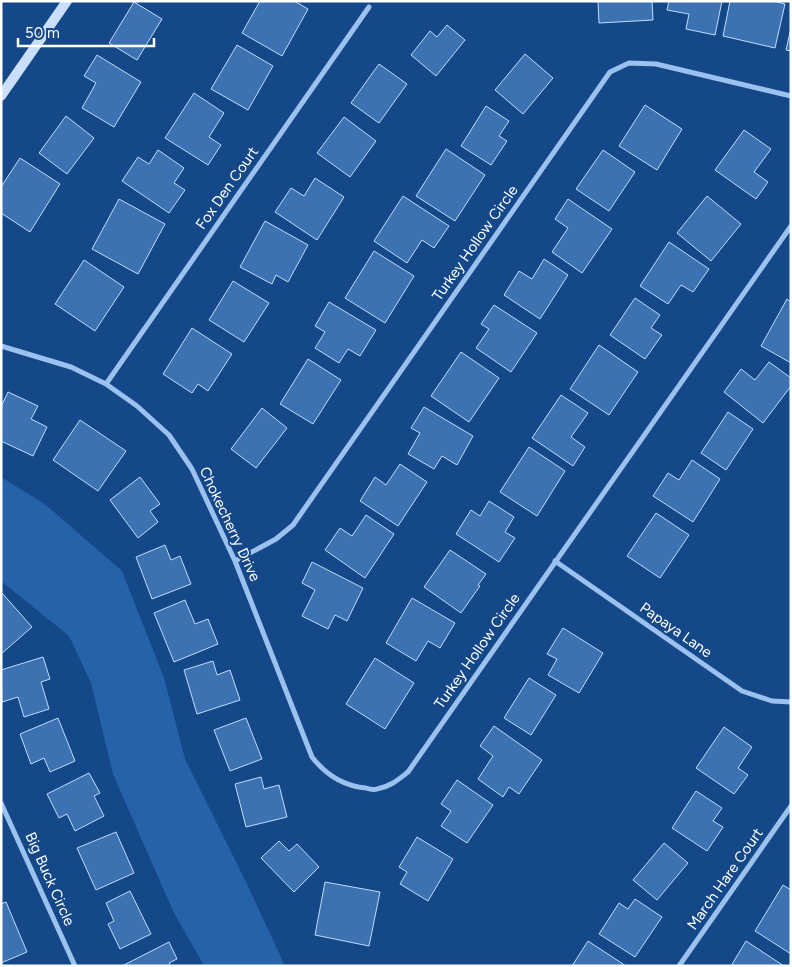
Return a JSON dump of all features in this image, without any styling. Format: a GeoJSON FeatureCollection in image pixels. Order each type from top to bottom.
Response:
{"type":"FeatureCollection","features":[{"type":"Feature","properties":{"kind":"street"},"geometry":{"type":"LineString","coordinates":[[1,96],[67,1]]}},
{"type":"Feature","properties":{"kind":"street","name":"Fox Den Court"},"geometry":{"type":"LineString","coordinates":[[106,384],[369,7]]}},
{"type":"Feature","properties":{"kind":"street","name":"Turkey Hollow Circle"},"geometry":{"type":"LineString","coordinates":[[235,561],[276,539],[293,525],[610,72],[629,63],[656,64],[791,96]]}},
{"type":"Feature","properties":{"kind":"street","name":"Turkey Hollow Circle"},"geometry":{"type":"LineString","coordinates":[[354,787],[377,789],[394,783],[408,772],[791,226]]}},
{"type":"Feature","properties":{"kind":"street","name":"Chokecherry Drive"},"geometry":{"type":"LineString","coordinates":[[1,346],[71,367],[106,384],[137,406],[169,435],[192,468],[235,561],[312,757],[320,767],[338,781],[354,787]]}},
{"type":"Feature","properties":{"kind":"street","name":"Papaya Lane"},"geometry":{"type":"LineString","coordinates":[[555,561],[742,691],[772,701],[791,702]]}},
{"type":"Feature","properties":{"kind":"street","name":"Big Buck Circle"},"geometry":{"type":"LineString","coordinates":[[1,803],[75,966]]}},
{"type":"Feature","properties":{"kind":"street","name":"March Hare Court"},"geometry":{"type":"LineString","coordinates":[[679,966],[791,806]]}},
{"type":"Feature","properties":{"kind":"shaded area"},"geometry":{"type":"Polygon","coordinates":[[[1,477],[46,505],[122,571],[164,678],[185,759],[285,966],[204,966],[173,911],[113,774],[91,683],[69,636],[1,581],[1,477]]]}},
{"type":"Feature","properties":{"kind":"building"},"geometry":{"type":"Polygon","coordinates":[[[260,1],[294,1],[308,9],[282,56],[242,33],[260,1]]]}},
{"type":"Feature","properties":{"kind":"building"},"geometry":{"type":"Polygon","coordinates":[[[598,1],[652,1],[653,20],[599,23],[598,1]]]}},
{"type":"Feature","properties":{"kind":"building"},"geometry":{"type":"Polygon","coordinates":[[[669,1],[722,1],[715,35],[686,29],[689,14],[667,10],[669,1]]]}},
{"type":"Feature","properties":{"kind":"building"},"geometry":{"type":"Polygon","coordinates":[[[730,1],[774,1],[785,4],[775,48],[723,36],[730,1]]]}},
{"type":"Feature","properties":{"kind":"building"},"geometry":{"type":"Polygon","coordinates":[[[134,2],[162,19],[137,60],[109,43],[134,2]]]}},
{"type":"Feature","properties":{"kind":"building"},"geometry":{"type":"Polygon","coordinates":[[[447,25],[465,40],[436,76],[411,55],[430,31],[437,37],[447,25]]]}},
{"type":"Feature","properties":{"kind":"building"},"geometry":{"type":"Polygon","coordinates":[[[791,28],[791,51],[786,50],[791,28]]]}},
{"type":"Feature","properties":{"kind":"building"},"geometry":{"type":"Polygon","coordinates":[[[237,45],[273,66],[248,110],[211,89],[237,45]]]}},
{"type":"Feature","properties":{"kind":"building"},"geometry":{"type":"Polygon","coordinates":[[[525,54],[553,78],[523,114],[495,90],[525,54]]]}},
{"type":"Feature","properties":{"kind":"building"},"geometry":{"type":"Polygon","coordinates":[[[97,55],[141,82],[114,127],[82,108],[96,83],[84,76],[97,55]]]}},
{"type":"Feature","properties":{"kind":"building"},"geometry":{"type":"Polygon","coordinates":[[[379,64],[407,84],[379,123],[351,103],[379,64]]]}},
{"type":"Feature","properties":{"kind":"building"},"geometry":{"type":"Polygon","coordinates":[[[194,93],[224,113],[209,137],[221,145],[208,165],[165,138],[194,93]]]}},
{"type":"Feature","properties":{"kind":"building"},"geometry":{"type":"Polygon","coordinates":[[[645,105],[682,129],[657,170],[619,146],[645,105]]]}},
{"type":"Feature","properties":{"kind":"building"},"geometry":{"type":"Polygon","coordinates":[[[486,106],[509,121],[499,136],[507,141],[491,165],[461,146],[486,106]]]}},
{"type":"Feature","properties":{"kind":"building"},"geometry":{"type":"Polygon","coordinates":[[[66,116],[94,138],[67,174],[39,153],[66,116]]]}},
{"type":"Feature","properties":{"kind":"building"},"geometry":{"type":"Polygon","coordinates":[[[344,117],[376,141],[350,177],[317,153],[344,117]]]}},
{"type":"Feature","properties":{"kind":"building"},"geometry":{"type":"Polygon","coordinates":[[[744,130],[771,149],[754,172],[768,182],[756,199],[715,170],[744,130]]]}},
{"type":"Feature","properties":{"kind":"building"},"geometry":{"type":"Polygon","coordinates":[[[446,149],[485,175],[455,221],[416,196],[446,149]]]}},
{"type":"Feature","properties":{"kind":"building"},"geometry":{"type":"Polygon","coordinates":[[[158,150],[184,168],[174,183],[185,190],[169,213],[122,181],[138,157],[149,164],[158,150]]]}},
{"type":"Feature","properties":{"kind":"building"},"geometry":{"type":"Polygon","coordinates":[[[603,150],[635,172],[609,211],[576,189],[603,150]]]}},
{"type":"Feature","properties":{"kind":"building"},"geometry":{"type":"Polygon","coordinates":[[[20,158],[60,184],[30,232],[1,213],[1,187],[20,158]]]}},
{"type":"Feature","properties":{"kind":"building"},"geometry":{"type":"Polygon","coordinates":[[[315,178],[344,197],[317,240],[275,212],[291,188],[304,196],[315,178]]]}},
{"type":"Feature","properties":{"kind":"building"},"geometry":{"type":"Polygon","coordinates":[[[403,196],[449,226],[434,248],[422,240],[407,263],[374,241],[403,196]]]}},
{"type":"Feature","properties":{"kind":"building"},"geometry":{"type":"Polygon","coordinates":[[[707,196],[741,224],[711,261],[677,233],[707,196]]]}},
{"type":"Feature","properties":{"kind":"building"},"geometry":{"type":"Polygon","coordinates":[[[119,199],[165,224],[138,274],[92,249],[119,199]]]}},
{"type":"Feature","properties":{"kind":"building"},"geometry":{"type":"Polygon","coordinates":[[[568,199],[612,229],[582,273],[552,252],[568,228],[555,219],[568,199]]]}},
{"type":"Feature","properties":{"kind":"building"},"geometry":{"type":"Polygon","coordinates":[[[265,221],[308,245],[288,282],[276,275],[272,284],[240,267],[265,221]]]}},
{"type":"Feature","properties":{"kind":"building"},"geometry":{"type":"Polygon","coordinates":[[[669,242],[709,269],[693,292],[681,285],[668,304],[640,286],[669,242]]]}},
{"type":"Feature","properties":{"kind":"building"},"geometry":{"type":"Polygon","coordinates":[[[374,251],[414,276],[385,323],[345,298],[374,251]]]}},
{"type":"Feature","properties":{"kind":"building"},"geometry":{"type":"Polygon","coordinates":[[[544,259],[568,275],[540,319],[504,295],[519,271],[532,279],[544,259]]]}},
{"type":"Feature","properties":{"kind":"building"},"geometry":{"type":"Polygon","coordinates":[[[84,260],[124,287],[95,331],[55,304],[84,260]]]}},
{"type":"Feature","properties":{"kind":"building"},"geometry":{"type":"Polygon","coordinates":[[[233,281],[269,303],[244,342],[209,320],[233,281]]]}},
{"type":"Feature","properties":{"kind":"building"},"geometry":{"type":"Polygon","coordinates":[[[635,298],[660,315],[651,328],[662,335],[645,359],[610,335],[635,298]]]}},
{"type":"Feature","properties":{"kind":"building"},"geometry":{"type":"Polygon","coordinates":[[[787,299],[791,302],[791,363],[761,346],[787,299]]]}},
{"type":"Feature","properties":{"kind":"building"},"geometry":{"type":"Polygon","coordinates":[[[329,302],[376,330],[360,356],[348,349],[339,363],[315,348],[325,332],[315,326],[329,302]]]}},
{"type":"Feature","properties":{"kind":"building"},"geometry":{"type":"Polygon","coordinates":[[[494,305],[537,333],[511,372],[476,348],[489,329],[481,324],[494,305]]]}},
{"type":"Feature","properties":{"kind":"building"},"geometry":{"type":"Polygon","coordinates":[[[192,328],[232,354],[208,391],[198,384],[192,393],[163,374],[192,328]]]}},
{"type":"Feature","properties":{"kind":"building"},"geometry":{"type":"Polygon","coordinates":[[[599,345],[638,372],[609,415],[570,389],[599,345]]]}},
{"type":"Feature","properties":{"kind":"building"},"geometry":{"type":"Polygon","coordinates":[[[461,352],[499,378],[469,422],[431,396],[461,352]]]}},
{"type":"Feature","properties":{"kind":"building"},"geometry":{"type":"Polygon","coordinates":[[[308,359],[341,380],[313,424],[280,404],[308,359]]]}},
{"type":"Feature","properties":{"kind":"building"},"geometry":{"type":"Polygon","coordinates":[[[769,362],[791,378],[791,386],[763,423],[724,392],[741,369],[755,380],[769,362]]]}},
{"type":"Feature","properties":{"kind":"building"},"geometry":{"type":"Polygon","coordinates":[[[8,392],[38,406],[31,419],[47,427],[33,456],[1,441],[1,407],[8,392]]]}},
{"type":"Feature","properties":{"kind":"building"},"geometry":{"type":"Polygon","coordinates":[[[561,395],[588,413],[571,437],[585,447],[573,466],[532,438],[561,395]]]}},
{"type":"Feature","properties":{"kind":"building"},"geometry":{"type":"Polygon","coordinates":[[[424,407],[473,436],[457,465],[442,456],[434,469],[408,454],[420,433],[411,428],[424,407]]]}},
{"type":"Feature","properties":{"kind":"building"},"geometry":{"type":"Polygon","coordinates":[[[262,408],[287,428],[256,468],[231,449],[262,408]]]}},
{"type":"Feature","properties":{"kind":"building"},"geometry":{"type":"Polygon","coordinates":[[[728,412],[753,429],[726,470],[701,453],[728,412]]]}},
{"type":"Feature","properties":{"kind":"building"},"geometry":{"type":"Polygon","coordinates":[[[80,420],[126,451],[98,491],[53,460],[80,420]]]}},
{"type":"Feature","properties":{"kind":"building"},"geometry":{"type":"Polygon","coordinates":[[[529,447],[565,471],[537,516],[500,492],[529,447]]]}},
{"type":"Feature","properties":{"kind":"building"},"geometry":{"type":"Polygon","coordinates":[[[692,460],[720,479],[693,522],[653,496],[668,473],[679,480],[692,460]]]}},
{"type":"Feature","properties":{"kind":"building"},"geometry":{"type":"Polygon","coordinates":[[[400,464],[427,482],[398,526],[360,501],[375,477],[386,485],[400,464]]]}},
{"type":"Feature","properties":{"kind":"building"},"geometry":{"type":"Polygon","coordinates":[[[140,477],[160,504],[150,511],[158,522],[138,538],[110,500],[140,477]]]}},
{"type":"Feature","properties":{"kind":"building"},"geometry":{"type":"Polygon","coordinates":[[[489,501],[514,517],[505,532],[515,538],[499,562],[456,534],[471,510],[480,516],[489,501]]]}},
{"type":"Feature","properties":{"kind":"building"},"geometry":{"type":"Polygon","coordinates":[[[656,513],[689,535],[660,578],[627,556],[656,513]]]}},
{"type":"Feature","properties":{"kind":"building"},"geometry":{"type":"Polygon","coordinates":[[[366,515],[394,534],[365,578],[325,550],[340,528],[352,536],[366,515]]]}},
{"type":"Feature","properties":{"kind":"building"},"geometry":{"type":"Polygon","coordinates":[[[165,545],[171,560],[180,556],[191,584],[152,599],[136,557],[165,545]]]}},
{"type":"Feature","properties":{"kind":"building"},"geometry":{"type":"Polygon","coordinates":[[[450,550],[486,574],[461,613],[424,587],[450,550]]]}},
{"type":"Feature","properties":{"kind":"building"},"geometry":{"type":"Polygon","coordinates":[[[312,562],[363,588],[347,621],[335,615],[328,629],[302,616],[315,590],[302,583],[312,562]]]}},
{"type":"Feature","properties":{"kind":"building"},"geometry":{"type":"Polygon","coordinates":[[[1,594],[32,627],[1,654],[1,594]]]}},
{"type":"Feature","properties":{"kind":"building"},"geometry":{"type":"Polygon","coordinates":[[[412,598],[455,623],[440,648],[428,641],[416,661],[386,643],[412,598]]]}},
{"type":"Feature","properties":{"kind":"building"},"geometry":{"type":"Polygon","coordinates":[[[185,600],[195,624],[208,619],[218,644],[174,662],[154,613],[185,600]]]}},
{"type":"Feature","properties":{"kind":"building"},"geometry":{"type":"Polygon","coordinates":[[[563,628],[603,653],[579,693],[548,675],[557,659],[547,654],[563,628]]]}},
{"type":"Feature","properties":{"kind":"building"},"geometry":{"type":"Polygon","coordinates":[[[43,657],[50,679],[41,682],[49,709],[24,717],[18,697],[2,702],[1,670],[43,657]]]}},
{"type":"Feature","properties":{"kind":"building"},"geometry":{"type":"Polygon","coordinates":[[[375,658],[414,683],[385,729],[346,704],[375,658]]]}},
{"type":"Feature","properties":{"kind":"building"},"geometry":{"type":"Polygon","coordinates":[[[213,661],[217,675],[230,670],[240,700],[197,714],[184,670],[213,661]]]}},
{"type":"Feature","properties":{"kind":"building"},"geometry":{"type":"Polygon","coordinates":[[[529,678],[556,695],[531,735],[504,718],[529,678]]]}},
{"type":"Feature","properties":{"kind":"building"},"geometry":{"type":"Polygon","coordinates":[[[58,718],[75,761],[50,772],[44,758],[31,764],[20,734],[58,718]]]}},
{"type":"Feature","properties":{"kind":"building"},"geometry":{"type":"Polygon","coordinates":[[[246,718],[262,759],[230,771],[214,730],[246,718]]]}},
{"type":"Feature","properties":{"kind":"building"},"geometry":{"type":"Polygon","coordinates":[[[494,726],[542,760],[519,794],[509,787],[503,797],[478,779],[493,756],[480,746],[494,726]]]}},
{"type":"Feature","properties":{"kind":"building"},"geometry":{"type":"Polygon","coordinates":[[[724,727],[752,747],[738,768],[748,775],[734,794],[696,768],[724,727]]]}},
{"type":"Feature","properties":{"kind":"building"},"geometry":{"type":"Polygon","coordinates":[[[89,773],[100,793],[94,796],[104,816],[75,831],[67,814],[59,818],[47,794],[89,773]]]}},
{"type":"Feature","properties":{"kind":"building"},"geometry":{"type":"Polygon","coordinates":[[[261,777],[264,789],[279,785],[287,817],[246,827],[235,784],[261,777]]]}},
{"type":"Feature","properties":{"kind":"building"},"geometry":{"type":"Polygon","coordinates":[[[457,780],[493,805],[467,843],[441,826],[451,811],[441,804],[457,780]]]}},
{"type":"Feature","properties":{"kind":"building"},"geometry":{"type":"Polygon","coordinates":[[[696,791],[722,808],[713,821],[723,827],[707,851],[672,828],[696,791]]]}},
{"type":"Feature","properties":{"kind":"building"},"geometry":{"type":"Polygon","coordinates":[[[116,832],[134,873],[96,890],[77,848],[116,832]]]}},
{"type":"Feature","properties":{"kind":"building"},"geometry":{"type":"Polygon","coordinates":[[[417,837],[453,859],[428,901],[400,884],[407,872],[399,867],[417,837]]]}},
{"type":"Feature","properties":{"kind":"building"},"geometry":{"type":"Polygon","coordinates":[[[279,841],[289,851],[297,844],[319,867],[294,892],[261,858],[279,841]]]}},
{"type":"Feature","properties":{"kind":"building"},"geometry":{"type":"Polygon","coordinates":[[[664,843],[688,863],[657,900],[633,880],[664,843]]]}},
{"type":"Feature","properties":{"kind":"building"},"geometry":{"type":"Polygon","coordinates":[[[325,882],[380,892],[369,946],[315,935],[325,882]]]}},
{"type":"Feature","properties":{"kind":"building"},"geometry":{"type":"Polygon","coordinates":[[[783,885],[791,890],[791,954],[755,931],[783,885]]]}},
{"type":"Feature","properties":{"kind":"building"},"geometry":{"type":"Polygon","coordinates":[[[130,891],[151,934],[120,949],[108,924],[114,921],[106,903],[130,891]]]}},
{"type":"Feature","properties":{"kind":"building"},"geometry":{"type":"Polygon","coordinates":[[[635,899],[662,917],[635,957],[599,934],[619,903],[628,909],[635,899]]]}},
{"type":"Feature","properties":{"kind":"building"},"geometry":{"type":"Polygon","coordinates":[[[6,902],[27,952],[1,963],[1,904],[6,902]]]}},
{"type":"Feature","properties":{"kind":"building"},"geometry":{"type":"Polygon","coordinates":[[[588,941],[626,966],[572,966],[588,941]]]}},
{"type":"Feature","properties":{"kind":"building"},"geometry":{"type":"Polygon","coordinates":[[[746,941],[784,966],[731,966],[746,941]]]}},
{"type":"Feature","properties":{"kind":"building"},"geometry":{"type":"Polygon","coordinates":[[[169,942],[177,959],[169,963],[171,966],[122,966],[169,942]]]}}]}
